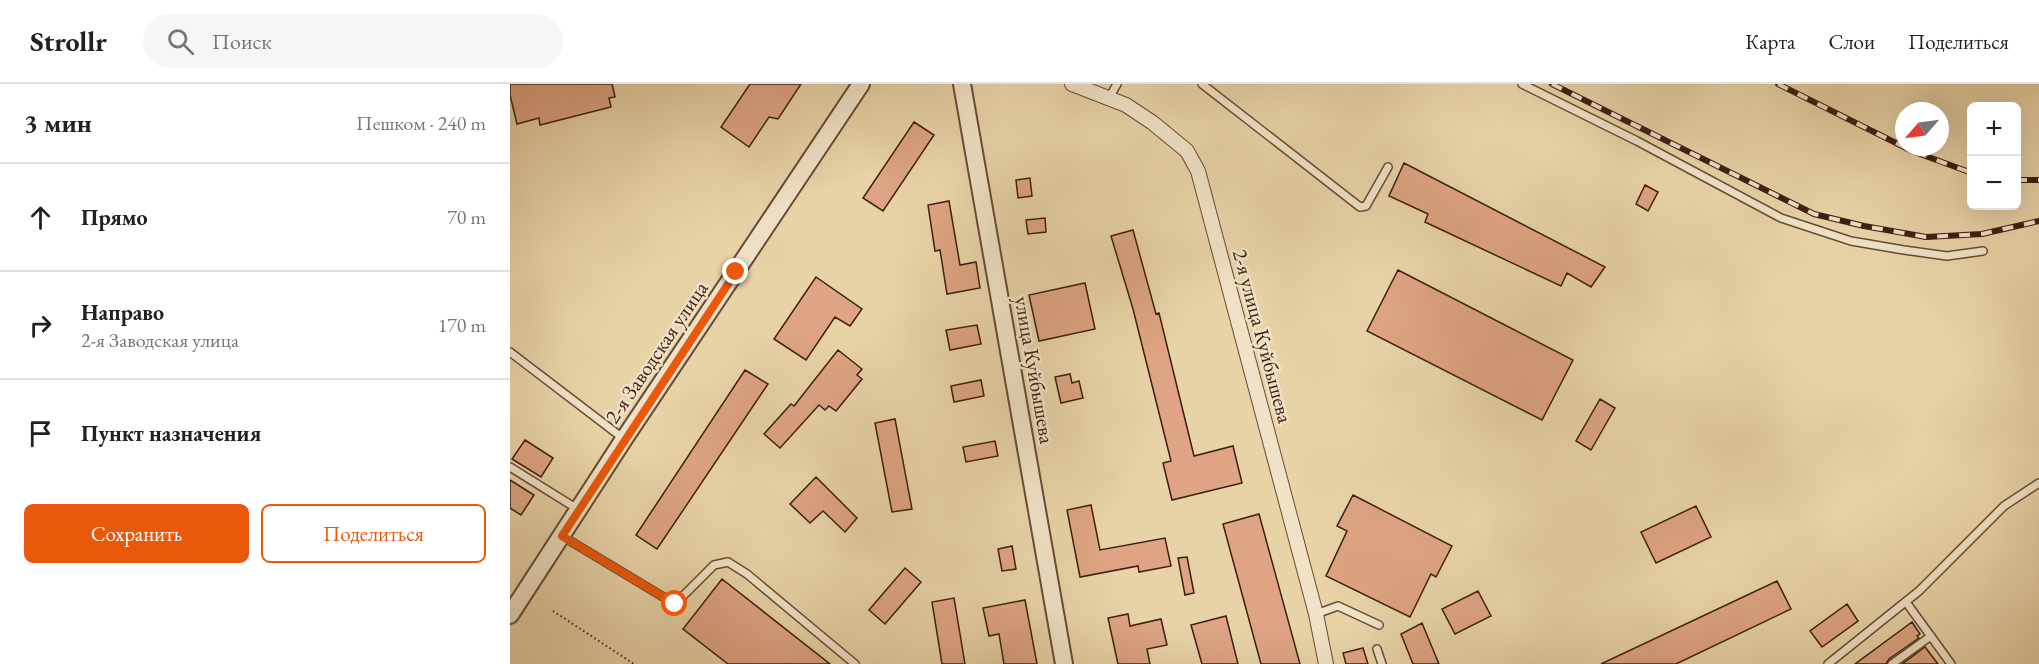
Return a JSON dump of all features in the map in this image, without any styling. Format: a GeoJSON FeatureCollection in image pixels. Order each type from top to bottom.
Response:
{"type":"FeatureCollection","features":[{"type":"Feature","properties":{"kind":"street","name":"2-я Заводская улица"},"geometry":{"type":"LineString","coordinates":[[510,615],[624,439],[861,84]]}},
{"type":"Feature","properties":{"kind":"street","name":"улица Куйбышева"},"geometry":{"type":"LineString","coordinates":[[962,84],[1064,664]]}},
{"type":"Feature","properties":{"kind":"street","name":"2-я улица Куйбышева"},"geometry":{"type":"LineString","coordinates":[[1072,84],[1126,105],[1153,123],[1187,151],[1198,171],[1316,614],[1326,664]]}},
{"type":"Feature","properties":{"kind":"lane"},"geometry":{"type":"LineString","coordinates":[[1109,98],[1117,84]]}},
{"type":"Feature","properties":{"kind":"lane"},"geometry":{"type":"LineString","coordinates":[[1202,84],[1360,207],[1366,206],[1388,167]]}},
{"type":"Feature","properties":{"kind":"lane"},"geometry":{"type":"LineString","coordinates":[[1522,84],[1637,141],[1781,218],[1851,241],[1904,250],[1947,256],[1983,251]]}},
{"type":"Feature","properties":{"kind":"lane"},"geometry":{"type":"LineString","coordinates":[[510,352],[624,439]]}},
{"type":"Feature","properties":{"kind":"lane"},"geometry":{"type":"LineString","coordinates":[[510,467],[579,510]]}},
{"type":"Feature","properties":{"kind":"lane"},"geometry":{"type":"LineString","coordinates":[[1828,664],[1906,602],[2004,506],[2039,483]]}},
{"type":"Feature","properties":{"kind":"lane"},"geometry":{"type":"LineString","coordinates":[[562,536],[675,604],[714,565],[728,562],[747,574],[855,664]]}},
{"type":"Feature","properties":{"kind":"lane"},"geometry":{"type":"LineString","coordinates":[[1906,602],[1951,664]]}},
{"type":"Feature","properties":{"kind":"lane"},"geometry":{"type":"LineString","coordinates":[[1316,614],[1338,606],[1379,626]]}},
{"type":"Feature","properties":{"kind":"lane"},"geometry":{"type":"LineString","coordinates":[[1892,664],[1931,636]]}},
{"type":"Feature","properties":{"kind":"lane"},"geometry":{"type":"LineString","coordinates":[[1377,649],[1382,664]]}},
{"type":"Feature","properties":{"kind":"path"},"geometry":{"type":"LineString","coordinates":[[553,612],[634,664]]}},
{"type":"Feature","properties":{"kind":"building"},"geometry":{"type":"Polygon","coordinates":[[[510,84],[612,84],[615,97],[609,98],[611,107],[540,125],[539,118],[517,124],[510,95],[510,84]]]}},
{"type":"Feature","properties":{"kind":"building"},"geometry":{"type":"Polygon","coordinates":[[[750,84],[801,84],[778,119],[769,117],[749,147],[721,127],[750,84]]]}},
{"type":"Feature","properties":{"kind":"building"},"geometry":{"type":"Polygon","coordinates":[[[914,122],[934,135],[883,211],[863,198],[914,122]]]}},
{"type":"Feature","properties":{"kind":"building"},"geometry":{"type":"Polygon","coordinates":[[[1404,163],[1605,267],[1591,287],[1567,273],[1561,286],[1425,222],[1428,214],[1389,196],[1404,163]]]}},
{"type":"Feature","properties":{"kind":"building"},"geometry":{"type":"Polygon","coordinates":[[[1030,178],[1032,196],[1018,198],[1016,180],[1030,178]]]}},
{"type":"Feature","properties":{"kind":"building"},"geometry":{"type":"Polygon","coordinates":[[[1645,185],[1658,192],[1648,211],[1636,204],[1645,185]]]}},
{"type":"Feature","properties":{"kind":"building"},"geometry":{"type":"Polygon","coordinates":[[[949,201],[960,265],[976,262],[980,288],[947,294],[940,250],[935,251],[928,205],[949,201]]]}},
{"type":"Feature","properties":{"kind":"building"},"geometry":{"type":"Polygon","coordinates":[[[1045,218],[1046,232],[1028,234],[1026,220],[1045,218]]]}},
{"type":"Feature","properties":{"kind":"building"},"geometry":{"type":"Polygon","coordinates":[[[1133,230],[1156,314],[1159,313],[1194,456],[1233,446],[1242,483],[1172,500],[1163,463],[1171,461],[1133,309],[1111,236],[1133,230]]]}},
{"type":"Feature","properties":{"kind":"building"},"geometry":{"type":"Polygon","coordinates":[[[1398,270],[1573,360],[1542,420],[1367,331],[1398,270]]]}},
{"type":"Feature","properties":{"kind":"building"},"geometry":{"type":"Polygon","coordinates":[[[816,277],[862,309],[850,326],[835,317],[806,360],[774,339],[816,277]]]}},
{"type":"Feature","properties":{"kind":"building"},"geometry":{"type":"Polygon","coordinates":[[[1085,283],[1095,329],[1039,341],[1029,295],[1085,283]]]}},
{"type":"Feature","properties":{"kind":"building"},"geometry":{"type":"Polygon","coordinates":[[[977,325],[981,344],[950,350],[946,330],[977,325]]]}},
{"type":"Feature","properties":{"kind":"building"},"geometry":{"type":"Polygon","coordinates":[[[838,350],[862,369],[857,375],[862,379],[836,411],[829,406],[825,410],[819,405],[780,448],[764,434],[791,404],[794,406],[838,350]]]}},
{"type":"Feature","properties":{"kind":"building"},"geometry":{"type":"Polygon","coordinates":[[[745,370],[768,384],[657,549],[636,535],[745,370]]]}},
{"type":"Feature","properties":{"kind":"building"},"geometry":{"type":"Polygon","coordinates":[[[1070,374],[1072,383],[1079,381],[1083,398],[1061,403],[1055,377],[1070,374]]]}},
{"type":"Feature","properties":{"kind":"building"},"geometry":{"type":"Polygon","coordinates":[[[981,380],[984,396],[954,402],[951,386],[981,380]]]}},
{"type":"Feature","properties":{"kind":"building"},"geometry":{"type":"Polygon","coordinates":[[[1600,399],[1615,408],[1591,450],[1576,441],[1600,399]]]}},
{"type":"Feature","properties":{"kind":"building"},"geometry":{"type":"Polygon","coordinates":[[[895,419],[912,509],[892,512],[875,423],[895,419]]]}},
{"type":"Feature","properties":{"kind":"building"},"geometry":{"type":"Polygon","coordinates":[[[525,440],[553,458],[541,477],[512,459],[525,440]]]}},
{"type":"Feature","properties":{"kind":"building"},"geometry":{"type":"Polygon","coordinates":[[[995,441],[998,456],[966,462],[963,447],[995,441]]]}},
{"type":"Feature","properties":{"kind":"building"},"geometry":{"type":"Polygon","coordinates":[[[816,477],[857,518],[845,532],[823,511],[810,523],[790,504],[816,477]]]}},
{"type":"Feature","properties":{"kind":"building"},"geometry":{"type":"Polygon","coordinates":[[[510,480],[534,495],[521,515],[510,508],[510,480]]]}},
{"type":"Feature","properties":{"kind":"building"},"geometry":{"type":"Polygon","coordinates":[[[1353,495],[1452,546],[1436,577],[1431,574],[1410,617],[1326,576],[1347,531],[1337,526],[1353,495]]]}},
{"type":"Feature","properties":{"kind":"building"},"geometry":{"type":"Polygon","coordinates":[[[1091,505],[1100,550],[1165,538],[1171,566],[1139,572],[1138,566],[1080,577],[1067,510],[1091,505]]]}},
{"type":"Feature","properties":{"kind":"building"},"geometry":{"type":"Polygon","coordinates":[[[1696,506],[1711,537],[1656,563],[1641,532],[1696,506]]]}},
{"type":"Feature","properties":{"kind":"building"},"geometry":{"type":"Polygon","coordinates":[[[1259,514],[1300,664],[1261,664],[1223,524],[1259,514]]]}},
{"type":"Feature","properties":{"kind":"building"},"geometry":{"type":"Polygon","coordinates":[[[1012,546],[1016,569],[1002,571],[998,549],[1012,546]]]}},
{"type":"Feature","properties":{"kind":"building"},"geometry":{"type":"Polygon","coordinates":[[[1187,557],[1194,593],[1185,595],[1178,558],[1187,557]]]}},
{"type":"Feature","properties":{"kind":"building"},"geometry":{"type":"Polygon","coordinates":[[[905,568],[921,582],[885,624],[869,610],[905,568]]]}},
{"type":"Feature","properties":{"kind":"building"},"geometry":{"type":"Polygon","coordinates":[[[722,579],[830,664],[728,664],[683,629],[722,579]]]}},
{"type":"Feature","properties":{"kind":"building"},"geometry":{"type":"Polygon","coordinates":[[[1777,581],[1791,609],[1676,664],[1601,664],[1777,581]]]}},
{"type":"Feature","properties":{"kind":"building"},"geometry":{"type":"Polygon","coordinates":[[[1478,591],[1491,616],[1455,634],[1442,609],[1478,591]]]}},
{"type":"Feature","properties":{"kind":"building"},"geometry":{"type":"Polygon","coordinates":[[[954,598],[965,664],[942,664],[932,602],[954,598]]]}},
{"type":"Feature","properties":{"kind":"building"},"geometry":{"type":"Polygon","coordinates":[[[1025,600],[1037,664],[1004,664],[999,634],[989,636],[983,608],[1025,600]]]}},
{"type":"Feature","properties":{"kind":"building"},"geometry":{"type":"Polygon","coordinates":[[[1847,604],[1858,621],[1822,647],[1810,631],[1847,604]]]}},
{"type":"Feature","properties":{"kind":"building"},"geometry":{"type":"Polygon","coordinates":[[[1128,614],[1130,626],[1161,619],[1167,645],[1147,649],[1150,664],[1118,664],[1108,618],[1128,614]]]}},
{"type":"Feature","properties":{"kind":"building"},"geometry":{"type":"Polygon","coordinates":[[[1226,616],[1238,664],[1202,664],[1191,625],[1226,616]]]}},
{"type":"Feature","properties":{"kind":"building"},"geometry":{"type":"Polygon","coordinates":[[[1912,622],[1920,634],[1917,636],[1919,638],[1889,659],[1886,664],[1855,664],[1912,622]]]}},
{"type":"Feature","properties":{"kind":"building"},"geometry":{"type":"Polygon","coordinates":[[[1422,623],[1439,664],[1413,664],[1401,634],[1422,623]]]}},
{"type":"Feature","properties":{"kind":"building"},"geometry":{"type":"Polygon","coordinates":[[[1925,647],[1938,664],[1902,664],[1925,647]]]}},
{"type":"Feature","properties":{"kind":"building"},"geometry":{"type":"Polygon","coordinates":[[[1363,648],[1368,664],[1346,664],[1343,653],[1363,648]]]}},
{"type":"Feature","properties":{"kind":"railway"},"geometry":{"type":"LineString","coordinates":[[1552,84],[1814,214],[1926,237],[1982,234],[2039,221]]}},
{"type":"Feature","properties":{"kind":"railway"},"geometry":{"type":"LineString","coordinates":[[1778,84],[1912,151],[1967,171]]}},
{"type":"Feature","properties":{"kind":"railway"},"geometry":{"type":"LineString","coordinates":[[2021,180],[2039,180]]}},
{"type":"Feature","properties":{"kind":"route"},"geometry":{"type":"LineString","coordinates":[[675,604],[562,536],[736,272]]}}]}
